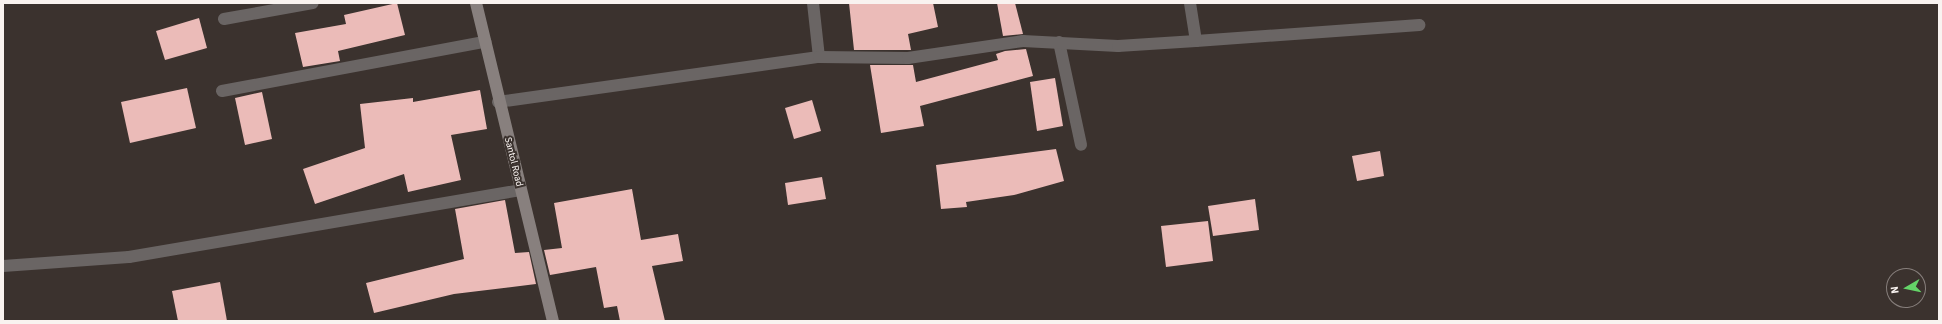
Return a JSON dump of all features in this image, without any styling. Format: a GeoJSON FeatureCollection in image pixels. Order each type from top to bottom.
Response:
{"type":"FeatureCollection","features":[{"type":"Feature","properties":{"kind":"street"},"geometry":{"type":"LineString","coordinates":[[224,19],[313,3]]}},
{"type":"Feature","properties":{"kind":"street","name":"Santol Road"},"geometry":{"type":"LineString","coordinates":[[476,3],[498,102],[553,321]]}},
{"type":"Feature","properties":{"kind":"street"},"geometry":{"type":"LineString","coordinates":[[813,3],[819,56]]}},
{"type":"Feature","properties":{"kind":"street"},"geometry":{"type":"LineString","coordinates":[[1190,3],[1196,41]]}},
{"type":"Feature","properties":{"kind":"street"},"geometry":{"type":"LineString","coordinates":[[498,102],[819,56],[908,58],[1023,40],[1118,46],[1419,25]]}},
{"type":"Feature","properties":{"kind":"street"},"geometry":{"type":"LineString","coordinates":[[222,91],[485,42]]}},
{"type":"Feature","properties":{"kind":"street"},"geometry":{"type":"LineString","coordinates":[[1059,42],[1081,145]]}},
{"type":"Feature","properties":{"kind":"street"},"geometry":{"type":"LineString","coordinates":[[3,266],[129,257],[520,190]]}},
{"type":"Feature","properties":{"kind":"building"},"geometry":{"type":"Polygon","coordinates":[[[397,3],[405,35],[338,51],[340,61],[303,67],[295,33],[346,24],[344,15],[397,3]]]}},
{"type":"Feature","properties":{"kind":"building"},"geometry":{"type":"Polygon","coordinates":[[[849,3],[933,3],[938,27],[908,34],[911,50],[854,50],[849,3]]]}},
{"type":"Feature","properties":{"kind":"building"},"geometry":{"type":"Polygon","coordinates":[[[997,3],[1015,3],[1023,34],[1003,36],[997,3]]]}},
{"type":"Feature","properties":{"kind":"building"},"geometry":{"type":"Polygon","coordinates":[[[199,18],[207,48],[165,60],[156,31],[199,18]]]}},
{"type":"Feature","properties":{"kind":"building"},"geometry":{"type":"Polygon","coordinates":[[[1026,49],[1033,76],[920,106],[924,126],[881,133],[870,65],[913,65],[916,82],[998,60],[996,54],[1005,51],[1026,49]]]}},
{"type":"Feature","properties":{"kind":"building"},"geometry":{"type":"Polygon","coordinates":[[[1055,78],[1063,126],[1037,131],[1030,82],[1055,78]]]}},
{"type":"Feature","properties":{"kind":"building"},"geometry":{"type":"Polygon","coordinates":[[[187,88],[196,128],[130,143],[121,102],[187,88]]]}},
{"type":"Feature","properties":{"kind":"building"},"geometry":{"type":"Polygon","coordinates":[[[480,90],[487,129],[451,135],[461,180],[408,192],[404,174],[315,204],[303,169],[365,148],[360,104],[413,98],[413,102],[480,90]]]}},
{"type":"Feature","properties":{"kind":"building"},"geometry":{"type":"Polygon","coordinates":[[[262,92],[272,139],[245,145],[235,98],[262,92]]]}},
{"type":"Feature","properties":{"kind":"building"},"geometry":{"type":"Polygon","coordinates":[[[812,100],[821,131],[794,139],[785,108],[812,100]]]}},
{"type":"Feature","properties":{"kind":"building"},"geometry":{"type":"Polygon","coordinates":[[[1056,149],[1064,181],[1014,195],[966,202],[967,207],[941,209],[936,165],[1056,149]]]}},
{"type":"Feature","properties":{"kind":"building"},"geometry":{"type":"Polygon","coordinates":[[[1380,151],[1384,176],[1357,181],[1352,156],[1380,151]]]}},
{"type":"Feature","properties":{"kind":"building"},"geometry":{"type":"Polygon","coordinates":[[[822,177],[826,199],[788,205],[785,183],[822,177]]]}},
{"type":"Feature","properties":{"kind":"building"},"geometry":{"type":"Polygon","coordinates":[[[632,189],[641,240],[678,234],[683,261],[652,266],[665,321],[620,321],[617,306],[604,308],[596,267],[550,275],[544,250],[562,248],[554,203],[632,189]]]}},
{"type":"Feature","properties":{"kind":"building"},"geometry":{"type":"Polygon","coordinates":[[[1255,199],[1259,230],[1213,236],[1208,206],[1255,199]]]}},
{"type":"Feature","properties":{"kind":"building"},"geometry":{"type":"Polygon","coordinates":[[[505,200],[515,253],[529,252],[536,284],[454,294],[374,313],[366,283],[464,259],[455,209],[505,200]]]}},
{"type":"Feature","properties":{"kind":"building"},"geometry":{"type":"Polygon","coordinates":[[[1208,221],[1213,261],[1166,267],[1161,226],[1208,221]]]}},
{"type":"Feature","properties":{"kind":"building"},"geometry":{"type":"Polygon","coordinates":[[[220,282],[227,321],[178,321],[172,291],[220,282]]]}}]}
